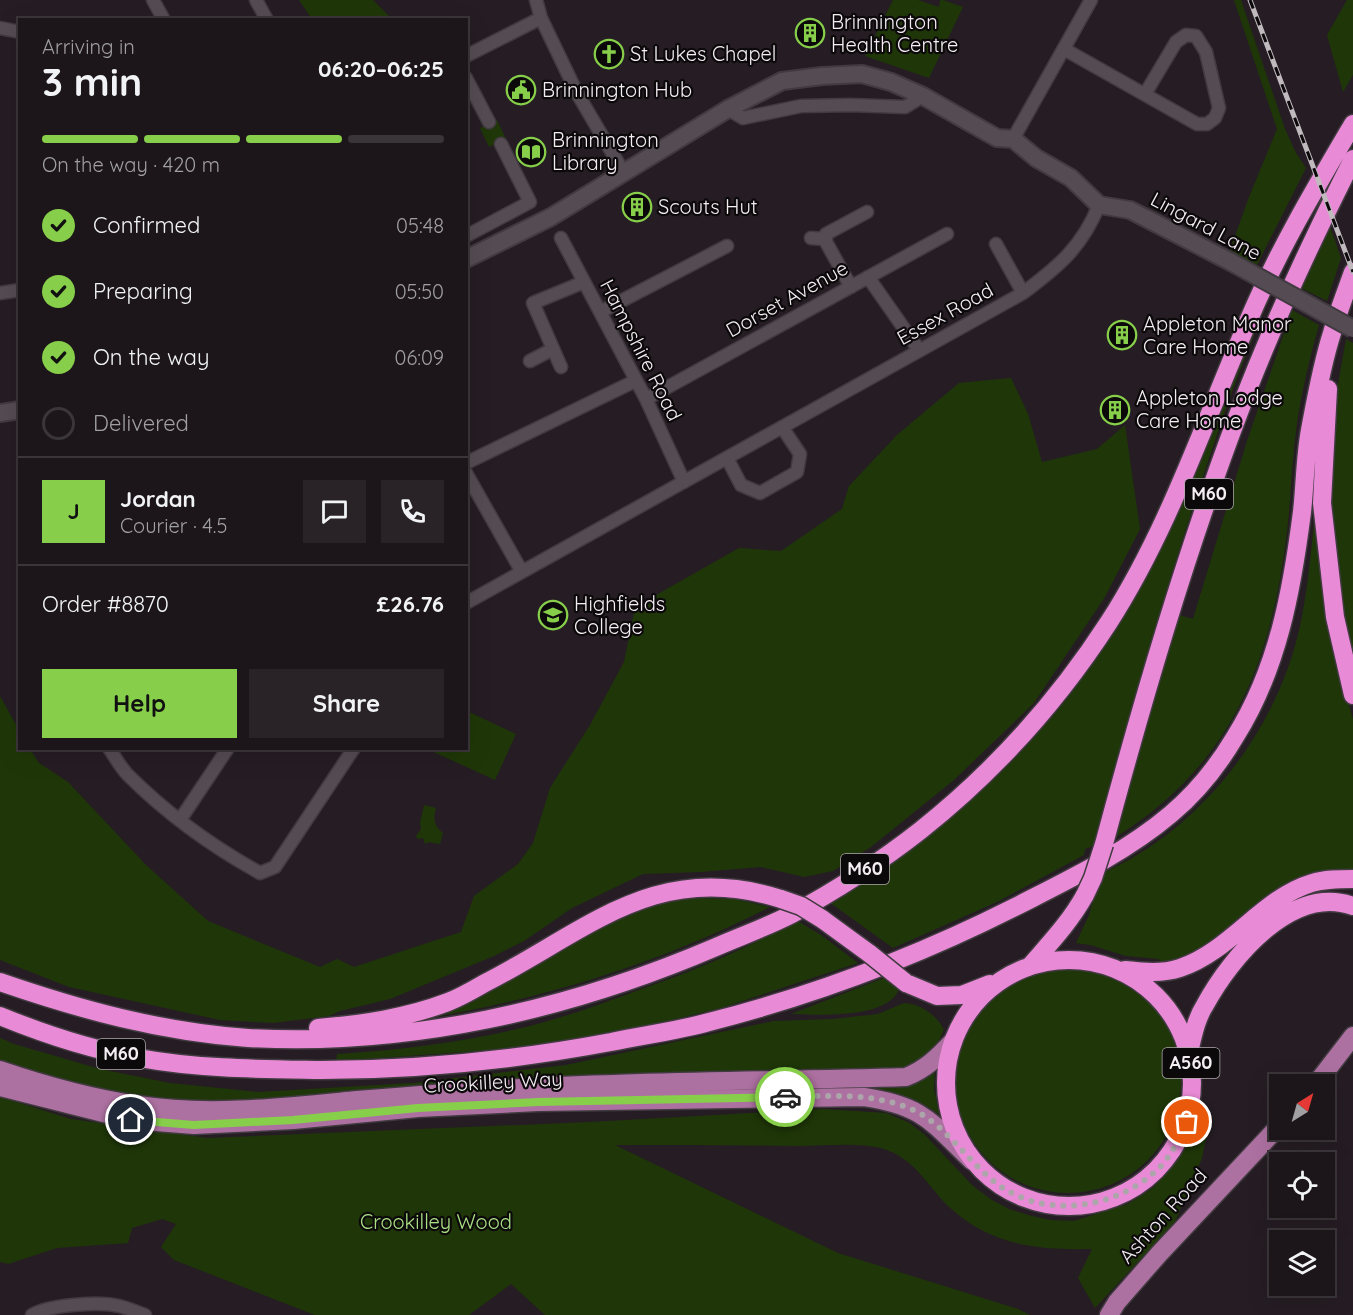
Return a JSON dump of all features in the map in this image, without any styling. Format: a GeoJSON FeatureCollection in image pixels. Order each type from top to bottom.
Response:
{"type":"FeatureCollection","features":[{"type":"Feature","properties":{"kind":"highway","name":"M60"},"geometry":{"type":"LineString","coordinates":[[0,982],[63,1004],[171,1029],[249,1038],[360,1038],[418,1032],[546,1007],[656,972],[791,915],[856,875],[920,831],[983,776],[1040,716],[1075,671],[1112,617],[1161,528],[1251,315],[1290,230],[1353,124]]}},
{"type":"Feature","properties":{"kind":"highway","name":"M60"},"geometry":{"type":"LineString","coordinates":[[1031,965],[1077,910],[1093,878],[1185,563],[1238,415],[1274,324],[1353,159]]}},
{"type":"Feature","properties":{"kind":"highway","name":"M60"},"geometry":{"type":"LineString","coordinates":[[0,1016],[86,1045],[140,1058],[246,1069],[368,1070],[436,1066],[543,1054],[704,1024],[831,986],[989,920],[1062,883],[1135,840],[1173,812],[1209,774],[1228,748],[1260,693],[1280,635],[1289,591],[1301,515],[1310,434],[1331,334],[1353,273]]}},
{"type":"Feature","properties":{"kind":"highway","name":"M60"},"geometry":{"type":"LineString","coordinates":[[1331,334],[1322,503],[1335,617],[1353,695]]}},
{"type":"Feature","properties":{"kind":"highway","name":"A560"},"geometry":{"type":"LineString","coordinates":[[1123,970],[1164,1003],[1176,1020],[1189,1052],[1193,1073],[1191,1105],[1187,1122],[1175,1146],[1162,1164],[1147,1178],[1117,1196],[1095,1203],[1074,1206],[1019,1197],[1001,1187],[972,1161],[954,1125],[948,1102],[947,1068],[953,1041],[966,1016],[978,1000],[999,981],[1031,965],[1053,960],[1083,960],[1123,970],[1153,973],[1179,969],[1195,962],[1230,940],[1290,892],[1311,883],[1330,879],[1353,879]]}},
{"type":"Feature","properties":{"kind":"highway","name":"M60"},"geometry":{"type":"LineString","coordinates":[[282,1038],[301,1030],[407,1016],[450,1001],[505,973],[572,932],[624,906],[665,891],[705,887],[740,888],[781,898],[801,906],[870,954],[906,983],[937,996],[962,994],[999,981]]}},
{"type":"Feature","properties":{"kind":"highway","name":"A560"},"geometry":{"type":"LineString","coordinates":[[1189,1052],[1197,1021],[1204,1005],[1237,958],[1261,934],[1279,919],[1300,908],[1320,902],[1341,902],[1353,906]]}},
{"type":"Feature","properties":{"kind":"main road"},"geometry":{"type":"LineString","coordinates":[[1325,1074],[1353,1036]]}},
{"type":"Feature","properties":{"kind":"main road","name":"Crookilley Way"},"geometry":{"type":"LineString","coordinates":[[0,1070],[51,1086],[138,1105],[204,1110],[656,1080],[906,1077],[921,1071],[933,1062],[953,1041]]}},
{"type":"Feature","properties":{"kind":"main road"},"geometry":{"type":"LineString","coordinates":[[1330,1068],[1353,1048]]}},
{"type":"Feature","properties":{"kind":"main road","name":"Crookilley Way"},"geometry":{"type":"LineString","coordinates":[[0,1087],[131,1120],[194,1125],[293,1120],[418,1108],[538,1102],[864,1097],[888,1101],[923,1115],[972,1161]]}},
{"type":"Feature","properties":{"kind":"main road","name":"Ashton Road"},"geometry":{"type":"LineString","coordinates":[[1109,1315],[1117,1302],[1158,1254],[1269,1137]]}},
{"type":"Feature","properties":{"kind":"street"},"geometry":{"type":"LineString","coordinates":[[153,0],[163,18]]}},
{"type":"Feature","properties":{"kind":"street"},"geometry":{"type":"LineString","coordinates":[[256,0],[266,18]]}},
{"type":"Feature","properties":{"kind":"street"},"geometry":{"type":"LineString","coordinates":[[536,0],[541,18],[577,93],[624,173]]}},
{"type":"Feature","properties":{"kind":"street"},"geometry":{"type":"LineString","coordinates":[[1012,139],[1091,0]]}},
{"type":"Feature","properties":{"kind":"street"},"geometry":{"type":"LineString","coordinates":[[468,55],[541,18]]}},
{"type":"Feature","properties":{"kind":"street"},"geometry":{"type":"LineString","coordinates":[[0,28],[18,32]]}},
{"type":"Feature","properties":{"kind":"street"},"geometry":{"type":"LineString","coordinates":[[1064,49],[1197,124],[1207,124],[1215,118],[1219,108],[1206,52],[1196,36],[1186,35],[1176,42],[1144,94]]}},
{"type":"Feature","properties":{"kind":"street"},"geometry":{"type":"LineString","coordinates":[[468,258],[551,217],[729,109],[782,81],[822,76],[862,74],[891,82],[923,96],[997,138],[1012,139],[1036,159],[1071,178],[1099,205]]}},
{"type":"Feature","properties":{"kind":"street"},"geometry":{"type":"LineString","coordinates":[[468,82],[489,122]]}},
{"type":"Feature","properties":{"kind":"street"},"geometry":{"type":"LineString","coordinates":[[729,109],[742,118],[801,106],[904,107],[923,96]]}},
{"type":"Feature","properties":{"kind":"street"},"geometry":{"type":"LineString","coordinates":[[468,235],[530,202],[501,144]]}},
{"type":"Feature","properties":{"kind":"street","name":"Lingard Lane"},"geometry":{"type":"LineString","coordinates":[[1099,205],[1137,213],[1353,329]]}},
{"type":"Feature","properties":{"kind":"street","name":"Essex Road"},"geometry":{"type":"LineString","coordinates":[[468,602],[1023,292],[1058,267],[1088,230],[1099,205]]}},
{"type":"Feature","properties":{"kind":"street"},"geometry":{"type":"LineString","coordinates":[[825,238],[826,234],[867,212]]}},
{"type":"Feature","properties":{"kind":"street","name":"Dorset Avenue"},"geometry":{"type":"LineString","coordinates":[[646,399],[947,234]]}},
{"type":"Feature","properties":{"kind":"street","name":"Hampshire Road"},"geometry":{"type":"LineString","coordinates":[[561,238],[646,399],[684,482]]}},
{"type":"Feature","properties":{"kind":"street"},"geometry":{"type":"LineString","coordinates":[[811,238],[825,238]]}},
{"type":"Feature","properties":{"kind":"street"},"geometry":{"type":"LineString","coordinates":[[825,238],[851,287]]}},
{"type":"Feature","properties":{"kind":"street"},"geometry":{"type":"LineString","coordinates":[[996,244],[1023,292]]}},
{"type":"Feature","properties":{"kind":"street"},"geometry":{"type":"LineString","coordinates":[[600,312],[728,246]]}},
{"type":"Feature","properties":{"kind":"street"},"geometry":{"type":"LineString","coordinates":[[868,277],[920,350]]}},
{"type":"Feature","properties":{"kind":"street"},"geometry":{"type":"LineString","coordinates":[[561,367],[533,303],[584,282]]}},
{"type":"Feature","properties":{"kind":"street"},"geometry":{"type":"LineString","coordinates":[[0,292],[18,291]]}},
{"type":"Feature","properties":{"kind":"street"},"geometry":{"type":"LineString","coordinates":[[530,361],[553,348]]}},
{"type":"Feature","properties":{"kind":"street"},"geometry":{"type":"LineString","coordinates":[[468,461],[635,381]]}},
{"type":"Feature","properties":{"kind":"street"},"geometry":{"type":"LineString","coordinates":[[0,413],[18,410]]}},
{"type":"Feature","properties":{"kind":"street"},"geometry":{"type":"LineString","coordinates":[[727,458],[741,485],[760,493],[796,472],[800,454],[782,427]]}},
{"type":"Feature","properties":{"kind":"street"},"geometry":{"type":"LineString","coordinates":[[468,477],[522,572]]}},
{"type":"Feature","properties":{"kind":"street"},"geometry":{"type":"LineString","coordinates":[[110,750],[127,774],[180,820],[260,873],[275,867],[353,750]]}},
{"type":"Feature","properties":{"kind":"street"},"geometry":{"type":"LineString","coordinates":[[180,820],[227,750]]}},
{"type":"Feature","properties":{"kind":"street"},"geometry":{"type":"LineString","coordinates":[[32,1315],[40,1310],[59,1306],[117,1305],[145,1315]]}},
{"type":"Feature","properties":{"kind":"green space"},"geometry":{"type":"Polygon","coordinates":[[[299,0],[373,0],[391,18],[311,18],[299,0]]]}},
{"type":"Feature","properties":{"kind":"green space"},"geometry":{"type":"Polygon","coordinates":[[[893,0],[918,0],[939,7],[940,0],[943,0],[963,7],[929,78],[865,56],[893,0]]]}},
{"type":"Feature","properties":{"kind":"green space"},"geometry":{"type":"Polygon","coordinates":[[[1234,0],[1241,0],[1285,129],[1306,168],[1257,265],[1230,250],[1277,129],[1234,0]]]}},
{"type":"Feature","properties":{"kind":"green space"},"geometry":{"type":"Polygon","coordinates":[[[1347,0],[1353,0],[1353,75],[1343,92],[1327,35],[1347,0]]]}},
{"type":"Feature","properties":{"kind":"green space"},"geometry":{"type":"Polygon","coordinates":[[[497,120],[506,139],[489,147],[480,128],[497,120]]]}},
{"type":"Feature","properties":{"kind":"green space"},"geometry":{"type":"Polygon","coordinates":[[[1328,221],[1341,258],[1327,301],[1301,288],[1328,221]]]}},
{"type":"Feature","properties":{"kind":"green space"},"geometry":{"type":"Polygon","coordinates":[[[1288,254],[1242,365],[1201,483],[1152,638],[1093,846],[1085,849],[1084,855],[999,901],[893,948],[829,902],[912,847],[987,786],[1039,732],[1108,642],[1128,611],[1166,539],[1288,254]]]}},
{"type":"Feature","properties":{"kind":"green space"},"geometry":{"type":"Polygon","coordinates":[[[1292,310],[1319,325],[1297,423],[1280,580],[1256,669],[1238,709],[1215,746],[1186,780],[1152,812],[1111,840],[1173,613],[1193,619],[1247,441],[1292,310]]]}},
{"type":"Feature","properties":{"kind":"green space"},"geometry":{"type":"Polygon","coordinates":[[[1346,339],[1353,343],[1353,668],[1345,636],[1330,520],[1336,395],[1346,339]]]}},
{"type":"Feature","properties":{"kind":"green space"},"geometry":{"type":"Polygon","coordinates":[[[1011,378],[1028,414],[1042,462],[1097,449],[1125,425],[1140,529],[1105,597],[1034,703],[954,780],[871,847],[833,871],[804,877],[761,867],[643,874],[572,908],[524,941],[494,956],[390,999],[340,1011],[329,1016],[273,1023],[220,1020],[69,987],[0,960],[0,696],[18,728],[18,750],[31,750],[39,763],[68,782],[146,865],[208,921],[320,967],[337,959],[354,967],[461,932],[474,896],[518,864],[533,843],[550,788],[590,725],[624,662],[635,607],[739,548],[781,551],[842,509],[849,486],[897,435],[959,383],[1011,378]]]}},
{"type":"Feature","properties":{"kind":"green space"},"geometry":{"type":"Polygon","coordinates":[[[1315,513],[1345,691],[1353,719],[1353,871],[1318,872],[1298,878],[1258,904],[1196,951],[1160,963],[1159,959],[1126,956],[1076,943],[1089,915],[1101,874],[1137,855],[1171,832],[1229,773],[1253,739],[1273,703],[1289,665],[1300,626],[1315,513]]]}},
{"type":"Feature","properties":{"kind":"green space"},"geometry":{"type":"Polygon","coordinates":[[[468,711],[516,734],[495,780],[429,750],[468,750],[468,711]]]}},
{"type":"Feature","properties":{"kind":"green space"},"geometry":{"type":"Polygon","coordinates":[[[424,805],[436,808],[435,822],[443,833],[440,844],[429,842],[425,844],[423,838],[418,839],[416,836],[421,829],[424,805]]]}},
{"type":"Feature","properties":{"kind":"green space"},"geometry":{"type":"Polygon","coordinates":[[[693,898],[735,899],[770,907],[686,945],[600,977],[511,1001],[421,1019],[456,1007],[481,995],[612,920],[645,907],[693,898]]]}},
{"type":"Feature","properties":{"kind":"green space"},"geometry":{"type":"Polygon","coordinates":[[[796,920],[821,935],[858,963],[721,1008],[622,1032],[547,1046],[336,1061],[337,1054],[450,1042],[517,1029],[566,1016],[704,965],[742,949],[796,920]]]}},
{"type":"Feature","properties":{"kind":"green space"},"geometry":{"type":"Polygon","coordinates":[[[1057,967],[1079,967],[1111,975],[1131,986],[1148,1000],[1162,1017],[1173,1037],[1179,1058],[1181,1080],[1179,1102],[1173,1123],[1162,1143],[1148,1160],[1131,1174],[1111,1185],[1079,1193],[1057,1193],[1025,1185],[1015,1180],[996,1167],[981,1152],[963,1123],[955,1091],[955,1069],[963,1037],[968,1027],[981,1008],[996,993],[1025,975],[1057,967]]]}},
{"type":"Feature","properties":{"kind":"green space"},"geometry":{"type":"Polygon","coordinates":[[[884,978],[899,989],[893,999],[882,1006],[851,1013],[791,1014],[884,978]]]}},
{"type":"Feature","properties":{"kind":"green space"},"geometry":{"type":"Polygon","coordinates":[[[904,1003],[928,1011],[944,1030],[934,1050],[912,1068],[414,1089],[229,1102],[142,1098],[56,1082],[0,1064],[0,1038],[100,1069],[170,1083],[258,1092],[413,1083],[566,1065],[774,1021],[833,1019],[878,1014],[904,1003]]]}},
{"type":"Feature","properties":{"kind":"green space"},"geometry":{"type":"Polygon","coordinates":[[[935,1069],[934,1088],[939,1114],[910,1098],[877,1090],[749,1091],[246,1117],[136,1109],[620,1091],[877,1088],[905,1085],[935,1069]]]}},
{"type":"Feature","properties":{"kind":"green space","name":"Crookilley Wood"},"geometry":{"type":"Polygon","coordinates":[[[0,1097],[71,1119],[208,1138],[590,1122],[822,1109],[886,1113],[910,1123],[925,1135],[973,1186],[992,1200],[1009,1209],[1032,1216],[1074,1221],[1128,1204],[1153,1188],[1170,1168],[1186,1143],[1195,1119],[1207,1134],[1202,1158],[1175,1222],[1095,1308],[1078,1278],[1092,1249],[1052,1248],[1016,1243],[981,1230],[948,1206],[920,1173],[904,1159],[884,1149],[853,1145],[615,1145],[838,1253],[1018,1309],[1030,1315],[545,1315],[511,1284],[469,1315],[315,1315],[174,1260],[161,1247],[176,1224],[162,1219],[132,1228],[128,1243],[57,1248],[8,1264],[0,1262],[0,1097]]]}},
{"type":"Feature","properties":{"kind":"railway"},"geometry":{"type":"LineString","coordinates":[[1250,0],[1353,272]]}},
{"type":"Feature","properties":{"kind":"way so far"},"geometry":{"type":"LineString","coordinates":[[785,1097],[864,1097],[888,1101],[913,1109],[944,1132],[1001,1187],[1019,1197],[1074,1206],[1095,1203],[1117,1196],[1140,1184],[1162,1164],[1175,1146],[1187,1122]]}},
{"type":"Feature","properties":{"kind":"place","name":"Brinnington Health Centre"},"geometry":{"type":"Point","coordinates":[810,33]}},
{"type":"Feature","properties":{"kind":"place","name":"St Lukes Chapel"},"geometry":{"type":"Point","coordinates":[609,54]}},
{"type":"Feature","properties":{"kind":"place","name":"Brinnington Hub"},"geometry":{"type":"Point","coordinates":[521,90]}},
{"type":"Feature","properties":{"kind":"place","name":"Brinnington Library"},"geometry":{"type":"Point","coordinates":[531,152]}},
{"type":"Feature","properties":{"kind":"place","name":"Scouts Hut"},"geometry":{"type":"Point","coordinates":[637,207]}},
{"type":"Feature","properties":{"kind":"place","name":"Appleton Manor Care Home"},"geometry":{"type":"Point","coordinates":[1122,335]}},
{"type":"Feature","properties":{"kind":"place","name":"Appleton Lodge Care Home"},"geometry":{"type":"Point","coordinates":[1115,410]}},
{"type":"Feature","properties":{"kind":"place","name":"Highfields College"},"geometry":{"type":"Point","coordinates":[553,615]}},
{"type":"Feature","properties":{"kind":"route"},"geometry":{"type":"LineString","coordinates":[[131,1120],[194,1125],[293,1120],[418,1108],[538,1102],[785,1097]]}}]}
